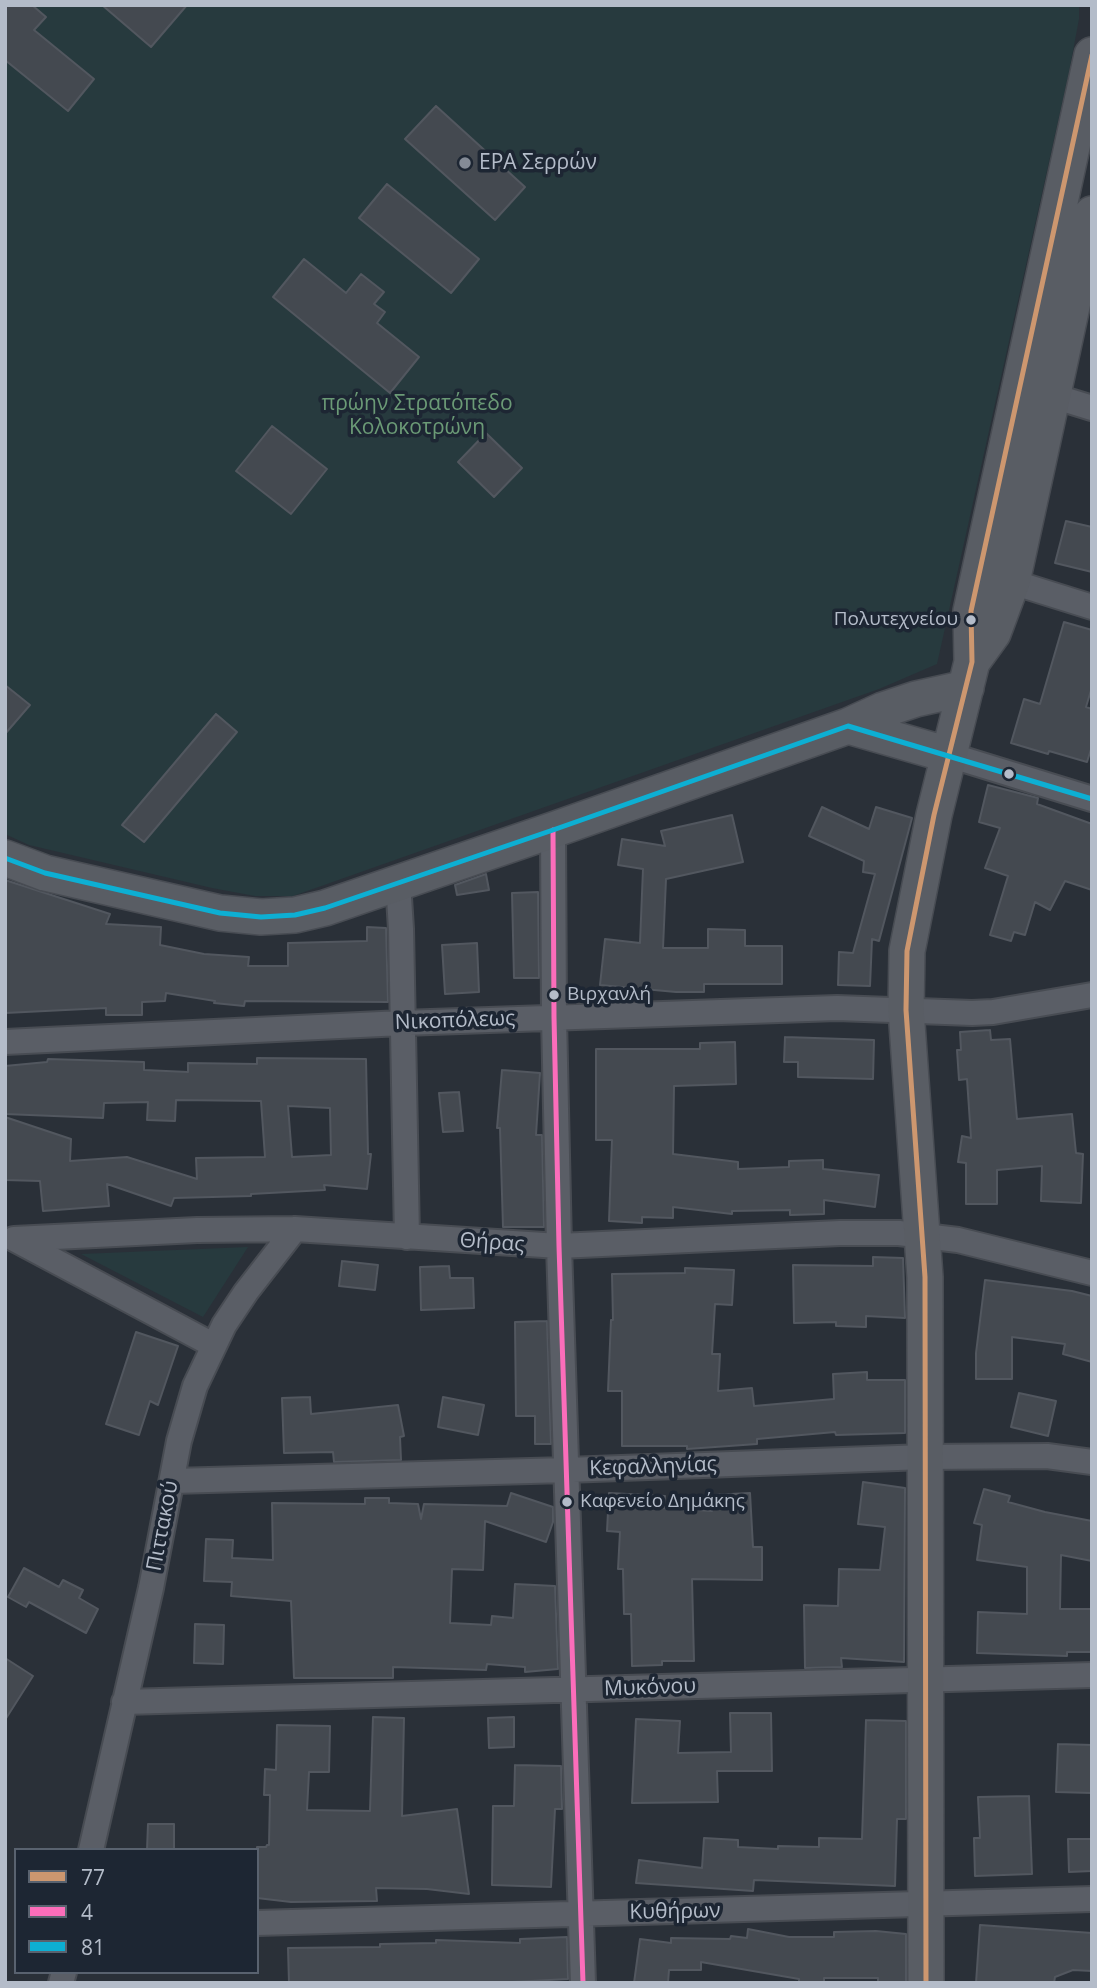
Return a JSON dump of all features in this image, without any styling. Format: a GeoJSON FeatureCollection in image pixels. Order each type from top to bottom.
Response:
{"type":"FeatureCollection","features":[{"type":"Feature","properties":{"kind":"main road"},"geometry":{"type":"LineString","coordinates":[[926,1983],[925,1278],[906,1010],[906,964],[911,922],[969,675],[971,611],[1092,55]]}},
{"type":"Feature","properties":{"kind":"main road"},"geometry":{"type":"LineString","coordinates":[[5,858],[57,876],[240,915],[278,917],[303,913],[553,830],[848,726],[969,675],[993,633],[1012,582],[1091,219]]}},
{"type":"Feature","properties":{"kind":"main road"},"geometry":{"type":"LineString","coordinates":[[848,726],[949,755]]}},
{"type":"Feature","properties":{"kind":"street"},"geometry":{"type":"LineString","coordinates":[[1053,396],[1092,408]]}},
{"type":"Feature","properties":{"kind":"street"},"geometry":{"type":"LineString","coordinates":[[1012,582],[1092,607]]}},
{"type":"Feature","properties":{"kind":"street"},"geometry":{"type":"LineString","coordinates":[[949,755],[1092,799]]}},
{"type":"Feature","properties":{"kind":"street"},"geometry":{"type":"LineString","coordinates":[[553,830],[559,1246],[583,1983]]}},
{"type":"Feature","properties":{"kind":"street"},"geometry":{"type":"LineString","coordinates":[[398,882],[407,1237]]}},
{"type":"Feature","properties":{"kind":"street","name":"Νικοπόλεως"},"geometry":{"type":"LineString","coordinates":[[5,1042],[402,1023],[837,1008],[993,1012],[1092,995]]}},
{"type":"Feature","properties":{"kind":"street","name":"Θήρας"},"geometry":{"type":"LineString","coordinates":[[10,1236],[295,1229],[559,1246],[840,1233],[922,1234],[981,1245],[1092,1273]]}},
{"type":"Feature","properties":{"kind":"street","name":"Πιττακού"},"geometry":{"type":"LineString","coordinates":[[91,1848],[151,1588],[187,1412],[195,1386],[213,1345],[246,1292],[295,1229]]}},
{"type":"Feature","properties":{"kind":"street"},"geometry":{"type":"LineString","coordinates":[[10,1236],[213,1345]]}},
{"type":"Feature","properties":{"kind":"street","name":"Κεφαλληνίας"},"geometry":{"type":"LineString","coordinates":[[173,1481],[925,1457],[1046,1456],[1092,1462]]}},
{"type":"Feature","properties":{"kind":"street","name":"Μυκόνου"},"geometry":{"type":"LineString","coordinates":[[124,1702],[1092,1675]]}},
{"type":"Feature","properties":{"kind":"street","name":"Κυθήρων"},"geometry":{"type":"LineString","coordinates":[[259,1923],[1092,1899]]}},
{"type":"Feature","properties":{"kind":"green space","name":"πρώην Στρατόπεδο Κολοκοτρώνη"},"geometry":{"type":"Polygon","coordinates":[[[5,5],[1079,5],[1069,72],[937,664],[879,689],[293,896],[255,896],[212,888],[29,845],[5,834],[5,5]]]}},
{"type":"Feature","properties":{"kind":"green space"},"geometry":{"type":"Polygon","coordinates":[[[248,1247],[203,1317],[81,1254],[248,1247]]]}},
{"type":"Feature","properties":{"kind":"building"},"geometry":{"type":"Polygon","coordinates":[[[5,5],[32,5],[46,17],[34,30],[94,79],[68,111],[5,60],[5,5]]]}},
{"type":"Feature","properties":{"kind":"building"},"geometry":{"type":"Polygon","coordinates":[[[102,5],[187,5],[151,47],[102,5]]]}},
{"type":"Feature","properties":{"kind":"building","name":"ΕΡΑ Σερρών"},"geometry":{"type":"Polygon","coordinates":[[[436,106],[525,187],[495,220],[405,139],[436,106]]]}},
{"type":"Feature","properties":{"kind":"building"},"geometry":{"type":"Polygon","coordinates":[[[387,184],[479,259],[451,293],[359,218],[387,184]]]}},
{"type":"Feature","properties":{"kind":"building"},"geometry":{"type":"Polygon","coordinates":[[[304,259],[346,293],[361,274],[384,292],[374,304],[385,312],[377,323],[419,357],[390,393],[273,297],[304,259]]]}},
{"type":"Feature","properties":{"kind":"building"},"geometry":{"type":"Polygon","coordinates":[[[272,426],[327,469],[291,514],[236,471],[272,426]]]}},
{"type":"Feature","properties":{"kind":"building"},"geometry":{"type":"Polygon","coordinates":[[[486,433],[522,468],[494,497],[458,462],[486,433]]]}},
{"type":"Feature","properties":{"kind":"building"},"geometry":{"type":"Polygon","coordinates":[[[1066,521],[1092,527],[1092,572],[1055,563],[1066,521]]]}},
{"type":"Feature","properties":{"kind":"building"},"geometry":{"type":"Polygon","coordinates":[[[1064,622],[1092,630],[1092,687],[1086,707],[1092,709],[1092,746],[1087,762],[1011,743],[1024,699],[1040,704],[1064,622]]]}},
{"type":"Feature","properties":{"kind":"building"},"geometry":{"type":"Polygon","coordinates":[[[5,685],[30,705],[5,734],[5,685]]]}},
{"type":"Feature","properties":{"kind":"building"},"geometry":{"type":"Polygon","coordinates":[[[216,714],[237,732],[144,842],[122,825],[216,714]]]}},
{"type":"Feature","properties":{"kind":"building"},"geometry":{"type":"Polygon","coordinates":[[[988,785],[1038,798],[1037,804],[1092,824],[1092,890],[1065,881],[1050,910],[1035,902],[1025,935],[1014,932],[1011,941],[990,935],[1008,876],[985,868],[1000,828],[979,822],[988,785]]]}},
{"type":"Feature","properties":{"kind":"building"},"geometry":{"type":"Polygon","coordinates":[[[822,807],[869,829],[876,807],[912,818],[879,941],[872,939],[870,986],[838,985],[839,952],[853,953],[875,874],[863,872],[864,861],[809,836],[822,807]]]}},
{"type":"Feature","properties":{"kind":"building"},"geometry":{"type":"Polygon","coordinates":[[[732,815],[743,862],[666,879],[663,948],[708,948],[708,929],[745,930],[745,946],[782,946],[782,984],[704,984],[704,992],[600,985],[605,939],[640,943],[643,869],[618,865],[622,839],[665,846],[661,831],[732,815]]]}},
{"type":"Feature","properties":{"kind":"building"},"geometry":{"type":"Polygon","coordinates":[[[486,874],[489,890],[457,895],[455,885],[486,874]]]}},
{"type":"Feature","properties":{"kind":"building"},"geometry":{"type":"Polygon","coordinates":[[[5,880],[110,914],[106,924],[161,927],[160,945],[204,954],[249,957],[248,966],[288,966],[288,943],[367,941],[367,927],[386,928],[388,1002],[245,1001],[244,1006],[166,993],[165,1001],[142,1002],[142,1015],[106,1015],[106,1008],[5,1013],[5,880]]]}},
{"type":"Feature","properties":{"kind":"building"},"geometry":{"type":"Polygon","coordinates":[[[538,892],[539,978],[514,978],[512,893],[538,892]]]}},
{"type":"Feature","properties":{"kind":"building"},"geometry":{"type":"Polygon","coordinates":[[[477,943],[479,992],[445,994],[442,945],[477,943]]]}},
{"type":"Feature","properties":{"kind":"building"},"geometry":{"type":"Polygon","coordinates":[[[990,1030],[991,1040],[1010,1039],[1017,1119],[1072,1114],[1076,1153],[1083,1154],[1081,1203],[1041,1201],[1042,1166],[997,1170],[997,1204],[966,1204],[966,1163],[958,1162],[962,1136],[971,1138],[967,1079],[959,1080],[957,1050],[961,1050],[960,1032],[990,1030]]]}},
{"type":"Feature","properties":{"kind":"building"},"geometry":{"type":"Polygon","coordinates":[[[785,1037],[874,1040],[873,1079],[798,1077],[798,1062],[784,1062],[785,1037]]]}},
{"type":"Feature","properties":{"kind":"building"},"geometry":{"type":"Polygon","coordinates":[[[735,1042],[736,1084],[674,1086],[673,1154],[738,1162],[738,1169],[789,1167],[789,1161],[823,1160],[823,1169],[879,1175],[875,1207],[824,1200],[824,1214],[790,1215],[790,1210],[732,1211],[732,1214],[673,1207],[673,1218],[642,1217],[642,1223],[609,1221],[612,1140],[596,1140],[596,1049],[700,1049],[700,1043],[735,1042]]]}},
{"type":"Feature","properties":{"kind":"building"},"geometry":{"type":"Polygon","coordinates":[[[257,1058],[366,1059],[368,1154],[371,1154],[367,1189],[324,1185],[325,1190],[174,1198],[171,1206],[107,1184],[109,1206],[43,1211],[40,1181],[5,1180],[5,1117],[71,1139],[70,1161],[127,1157],[197,1179],[196,1158],[265,1157],[261,1101],[176,1100],[175,1121],[147,1120],[148,1102],[104,1103],[103,1118],[5,1114],[5,1066],[47,1062],[48,1059],[144,1062],[144,1070],[188,1072],[188,1063],[257,1064],[257,1058]],[[288,1106],[292,1157],[331,1155],[330,1108],[288,1106]]]}},
{"type":"Feature","properties":{"kind":"building"},"geometry":{"type":"Polygon","coordinates":[[[502,1070],[540,1073],[536,1135],[542,1135],[544,1227],[503,1227],[500,1128],[497,1128],[502,1070]]]}},
{"type":"Feature","properties":{"kind":"building"},"geometry":{"type":"Polygon","coordinates":[[[459,1092],[463,1131],[443,1132],[439,1093],[459,1092]]]}},
{"type":"Feature","properties":{"kind":"building"},"geometry":{"type":"Polygon","coordinates":[[[873,1257],[903,1258],[905,1318],[866,1316],[866,1327],[836,1326],[836,1322],[794,1323],[793,1265],[873,1266],[873,1257]]]}},
{"type":"Feature","properties":{"kind":"building"},"geometry":{"type":"Polygon","coordinates":[[[342,1261],[378,1265],[375,1290],[339,1286],[342,1261]]]}},
{"type":"Feature","properties":{"kind":"building"},"geometry":{"type":"Polygon","coordinates":[[[449,1266],[450,1278],[473,1278],[474,1308],[421,1310],[420,1267],[449,1266]]]}},
{"type":"Feature","properties":{"kind":"building"},"geometry":{"type":"Polygon","coordinates":[[[685,1268],[734,1270],[732,1305],[715,1304],[712,1354],[720,1354],[718,1391],[752,1388],[754,1406],[834,1399],[833,1374],[867,1372],[867,1380],[905,1380],[905,1433],[836,1435],[835,1432],[757,1439],[757,1444],[687,1449],[687,1446],[622,1446],[622,1391],[608,1391],[613,1320],[612,1274],[685,1273],[685,1268]]]}},
{"type":"Feature","properties":{"kind":"building"},"geometry":{"type":"Polygon","coordinates":[[[985,1280],[1092,1296],[1092,1362],[1063,1354],[1065,1344],[1012,1337],[1012,1379],[976,1379],[976,1353],[985,1280]]]}},
{"type":"Feature","properties":{"kind":"building"},"geometry":{"type":"Polygon","coordinates":[[[547,1321],[551,1444],[535,1444],[535,1416],[516,1416],[515,1322],[547,1321]]]}},
{"type":"Feature","properties":{"kind":"building"},"geometry":{"type":"Polygon","coordinates":[[[136,1332],[178,1346],[158,1405],[150,1401],[139,1435],[106,1424],[136,1332]]]}},
{"type":"Feature","properties":{"kind":"building"},"geometry":{"type":"Polygon","coordinates":[[[1019,1393],[1056,1401],[1048,1436],[1011,1427],[1019,1393]]]}},
{"type":"Feature","properties":{"kind":"building"},"geometry":{"type":"Polygon","coordinates":[[[310,1397],[311,1414],[398,1405],[404,1436],[400,1437],[401,1460],[334,1462],[333,1452],[284,1453],[282,1398],[310,1397]]]}},
{"type":"Feature","properties":{"kind":"building"},"geometry":{"type":"Polygon","coordinates":[[[443,1397],[484,1405],[478,1435],[438,1427],[443,1397]]]}},
{"type":"Feature","properties":{"kind":"building"},"geometry":{"type":"Polygon","coordinates":[[[863,1482],[905,1488],[904,1662],[841,1658],[842,1667],[805,1668],[804,1605],[838,1606],[839,1569],[880,1570],[885,1527],[858,1524],[863,1482]]]}},
{"type":"Feature","properties":{"kind":"building"},"geometry":{"type":"Polygon","coordinates":[[[984,1489],[1010,1496],[1008,1502],[1092,1521],[1092,1561],[1061,1555],[1060,1609],[1092,1609],[1092,1652],[1067,1652],[1067,1656],[977,1653],[978,1612],[1027,1614],[1027,1567],[977,1560],[982,1525],[974,1523],[984,1489]]]}},
{"type":"Feature","properties":{"kind":"building"},"geometry":{"type":"Polygon","coordinates":[[[511,1493],[553,1507],[553,1522],[546,1542],[485,1521],[483,1570],[452,1569],[450,1623],[491,1625],[492,1616],[513,1618],[515,1584],[555,1586],[558,1669],[525,1672],[525,1667],[487,1664],[486,1670],[393,1667],[393,1678],[294,1678],[291,1601],[231,1596],[232,1582],[204,1581],[206,1539],[233,1540],[232,1558],[273,1560],[272,1503],[365,1504],[365,1498],[389,1498],[389,1503],[418,1504],[421,1519],[424,1504],[507,1506],[511,1493]]]}},
{"type":"Feature","properties":{"kind":"building"},"geometry":{"type":"Polygon","coordinates":[[[609,1493],[665,1496],[664,1508],[712,1511],[711,1495],[750,1493],[753,1547],[762,1547],[762,1580],[692,1579],[694,1661],[662,1661],[662,1665],[632,1666],[631,1614],[624,1614],[623,1569],[618,1569],[620,1532],[607,1531],[609,1493]]]}},
{"type":"Feature","properties":{"kind":"building"},"geometry":{"type":"Polygon","coordinates":[[[24,1568],[59,1587],[63,1580],[83,1590],[79,1598],[98,1609],[86,1633],[29,1602],[26,1607],[8,1597],[24,1568]]]}},
{"type":"Feature","properties":{"kind":"building"},"geometry":{"type":"Polygon","coordinates":[[[195,1624],[224,1625],[223,1664],[194,1663],[195,1624]]]}},
{"type":"Feature","properties":{"kind":"building"},"geometry":{"type":"Polygon","coordinates":[[[5,1658],[33,1676],[5,1720],[5,1658]]]}},
{"type":"Feature","properties":{"kind":"building"},"geometry":{"type":"Polygon","coordinates":[[[730,1713],[771,1713],[772,1771],[717,1771],[718,1802],[632,1803],[636,1719],[680,1721],[678,1753],[731,1752],[730,1713]]]}},
{"type":"Feature","properties":{"kind":"building"},"geometry":{"type":"Polygon","coordinates":[[[373,1717],[404,1718],[402,1816],[457,1809],[469,1894],[427,1889],[376,1888],[377,1901],[291,1902],[259,1898],[257,1847],[269,1845],[270,1795],[264,1795],[265,1769],[276,1770],[277,1725],[330,1726],[329,1772],[309,1772],[307,1810],[370,1811],[373,1717]]]}},
{"type":"Feature","properties":{"kind":"building"},"geometry":{"type":"Polygon","coordinates":[[[514,1717],[514,1747],[489,1748],[488,1718],[514,1717]]]}},
{"type":"Feature","properties":{"kind":"building"},"geometry":{"type":"Polygon","coordinates":[[[866,1720],[906,1721],[906,1819],[897,1819],[895,1886],[754,1880],[753,1891],[636,1883],[639,1860],[702,1868],[704,1838],[738,1840],[738,1847],[778,1849],[778,1846],[819,1847],[819,1838],[862,1839],[866,1720]]]}},
{"type":"Feature","properties":{"kind":"building"},"geometry":{"type":"Polygon","coordinates":[[[1058,1744],[1092,1745],[1092,1793],[1056,1792],[1058,1744]]]}},
{"type":"Feature","properties":{"kind":"building"},"geometry":{"type":"Polygon","coordinates":[[[515,1765],[561,1766],[562,1809],[555,1809],[551,1887],[492,1885],[493,1806],[514,1806],[515,1765]]]}},
{"type":"Feature","properties":{"kind":"building"},"geometry":{"type":"Polygon","coordinates":[[[1029,1796],[1032,1874],[975,1876],[974,1838],[980,1838],[978,1797],[1029,1796]]]}},
{"type":"Feature","properties":{"kind":"building"},"geometry":{"type":"Polygon","coordinates":[[[148,1824],[174,1824],[174,1848],[147,1848],[148,1824]]]}},
{"type":"Feature","properties":{"kind":"building"},"geometry":{"type":"Polygon","coordinates":[[[1068,1839],[1092,1839],[1092,1871],[1069,1872],[1068,1839]]]}},
{"type":"Feature","properties":{"kind":"building"},"geometry":{"type":"Polygon","coordinates":[[[980,1925],[1092,1933],[1092,1971],[1073,1970],[1055,1977],[1054,1983],[976,1983],[980,1925]]]}},
{"type":"Feature","properties":{"kind":"building"},"geometry":{"type":"Polygon","coordinates":[[[748,1929],[789,1937],[834,1937],[834,1932],[876,1931],[906,1934],[906,1983],[878,1983],[878,1978],[824,1978],[824,1983],[799,1983],[799,1979],[701,1962],[701,1970],[669,1970],[668,1983],[634,1983],[640,1939],[671,1943],[671,1938],[747,1938],[748,1929]]]}},
{"type":"Feature","properties":{"kind":"building"},"geometry":{"type":"Polygon","coordinates":[[[567,1937],[568,1979],[493,1983],[289,1983],[288,1948],[380,1947],[380,1944],[436,1943],[436,1940],[520,1943],[520,1939],[567,1937]]]}},
{"type":"Feature","properties":{"kind":"transit line","name":"77"},"geometry":{"type":"LineString","coordinates":[[926,1983],[925,1277],[906,1010],[907,951],[934,815],[972,662],[971,611],[1092,55]]}},
{"type":"Feature","properties":{"kind":"transit line","name":"81"},"geometry":{"type":"LineString","coordinates":[[5,858],[45,873],[220,913],[261,917],[295,915],[325,908],[848,726],[1092,799]]}},
{"type":"Feature","properties":{"kind":"transit line","name":"4"},"geometry":{"type":"LineString","coordinates":[[553,830],[559,1246],[583,1983]]}},
{"type":"Feature","properties":{"kind":"place","name":"ΕΡΑ Σερρών"},"geometry":{"type":"Point","coordinates":[465,163]}},
{"type":"Feature","properties":{"kind":"place","name":"Πολυτεχνείου"},"geometry":{"type":"Point","coordinates":[971,620]}},
{"type":"Feature","properties":{"kind":"place","name":"Βιρχανλή"},"geometry":{"type":"Point","coordinates":[554,995]}},
{"type":"Feature","properties":{"kind":"place","name":"Καφενείο Δημάκης"},"geometry":{"type":"Point","coordinates":[567,1502]}}]}
